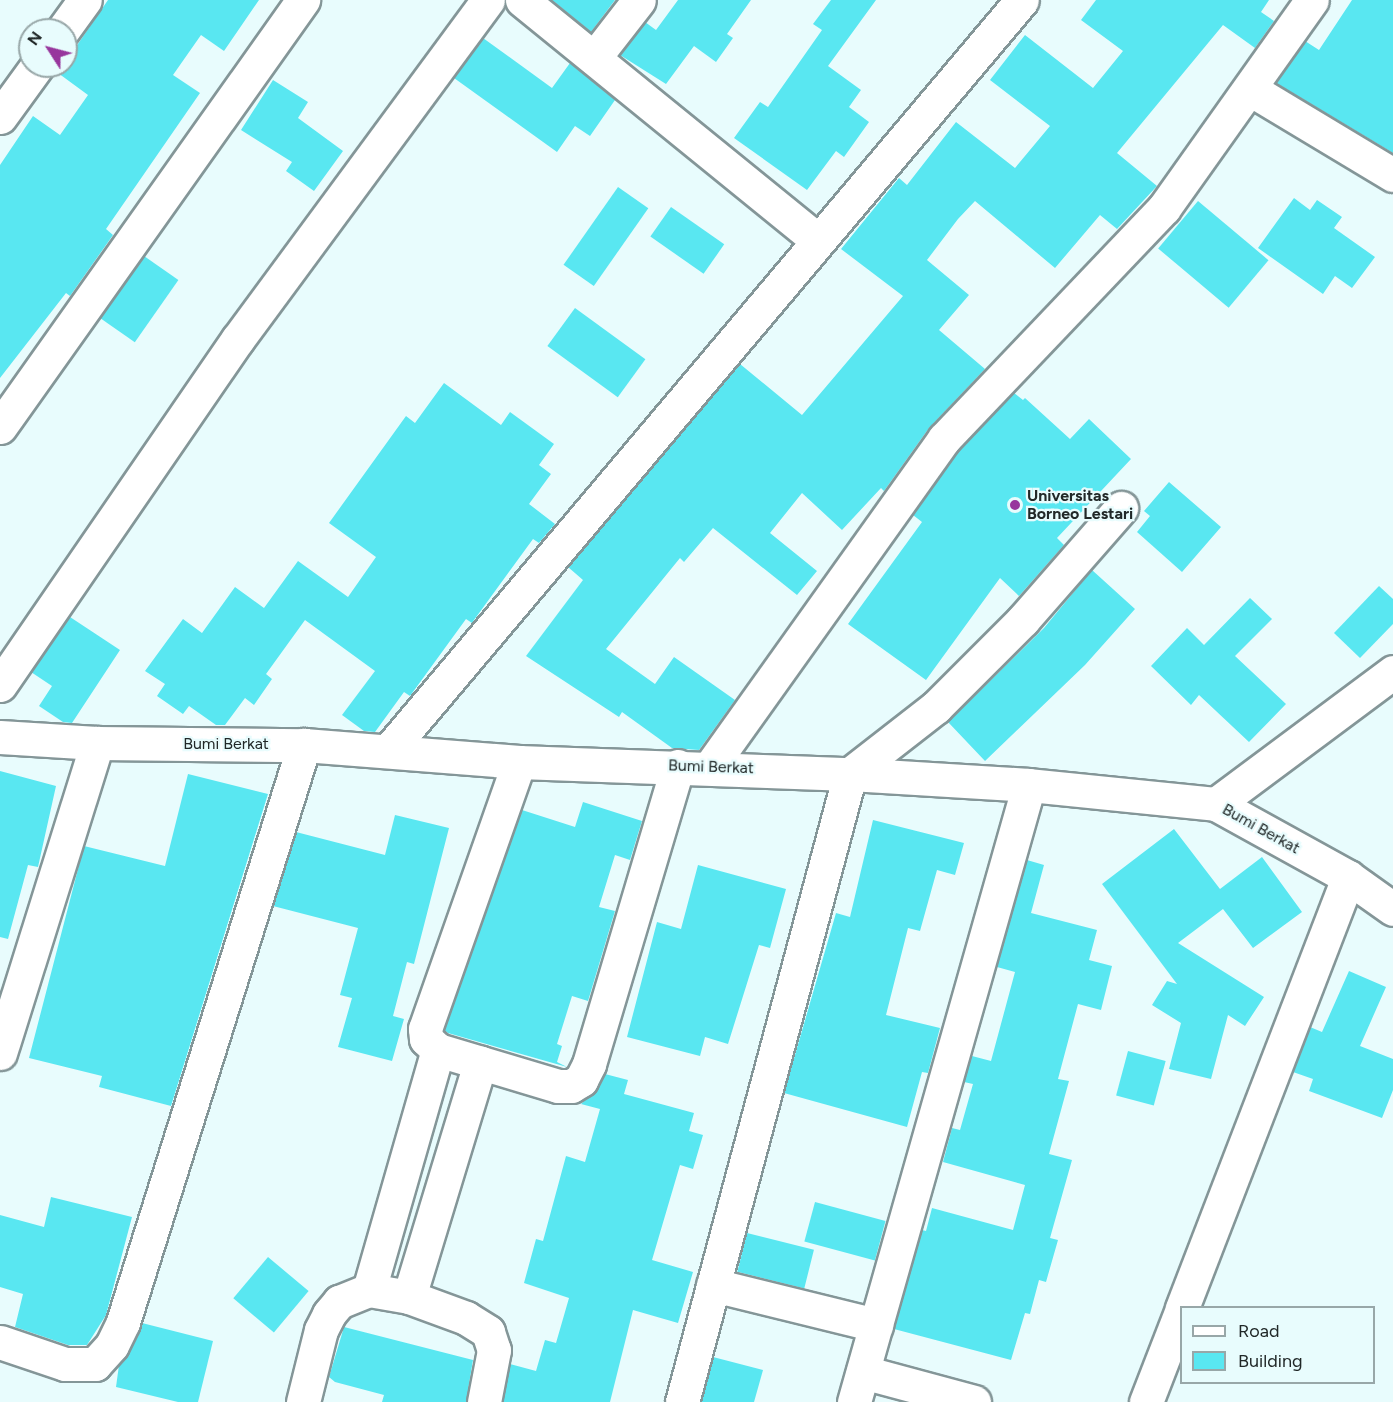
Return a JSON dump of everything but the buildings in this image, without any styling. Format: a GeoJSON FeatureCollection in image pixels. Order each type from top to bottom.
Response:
{"type":"FeatureCollection","features":[{"type":"Feature","properties":{"kind":"street"},"geometry":{"type":"LineString","coordinates":[[0,427],[303,0]]}},
{"type":"Feature","properties":{"kind":"street"},"geometry":{"type":"LineString","coordinates":[[0,685],[238,339],[488,0]]}},
{"type":"Feature","properties":{"kind":"street"},"geometry":{"type":"LineString","coordinates":[[522,0],[817,240]]}},
{"type":"Feature","properties":{"kind":"street"},"geometry":{"type":"LineString","coordinates":[[594,58],[639,0]]}},
{"type":"Feature","properties":{"kind":"street"},"geometry":{"type":"LineString","coordinates":[[389,750],[817,240],[1022,0]]}},
{"type":"Feature","properties":{"kind":"street"},"geometry":{"type":"LineString","coordinates":[[710,767],[944,439],[1164,208],[1312,0]]}},
{"type":"Feature","properties":{"kind":"street"},"geometry":{"type":"LineString","coordinates":[[0,117],[28,78]]}},
{"type":"Feature","properties":{"kind":"street"},"geometry":{"type":"LineString","coordinates":[[1250,89],[1393,175]]}},
{"type":"Feature","properties":{"kind":"street"},"geometry":{"type":"LineString","coordinates":[[682,1402],[850,774],[936,707],[1023,620],[1122,508]]}},
{"type":"Feature","properties":{"kind":"street"},"geometry":{"type":"LineString","coordinates":[[1216,804],[1393,672]]}},
{"type":"Feature","properties":{"kind":"street","name":"Bumi Berkat"},"geometry":{"type":"LineString","coordinates":[[0,737],[97,743],[304,745],[519,762],[710,767],[850,774],[1029,785],[1216,804],[1348,877],[1393,909]]}},
{"type":"Feature","properties":{"kind":"street"},"geometry":{"type":"LineString","coordinates":[[0,1053],[97,743]]}},
{"type":"Feature","properties":{"kind":"street"},"geometry":{"type":"LineString","coordinates":[[0,1342],[65,1364],[95,1364],[112,1346],[123,1323],[304,745]]}},
{"type":"Feature","properties":{"kind":"street"},"geometry":{"type":"LineString","coordinates":[[519,762],[425,1029],[426,1039],[438,1050],[558,1086],[571,1086],[581,1080],[678,766]]}},
{"type":"Feature","properties":{"kind":"street"},"geometry":{"type":"LineString","coordinates":[[974,1402],[859,1387],[1029,785]]}},
{"type":"Feature","properties":{"kind":"street"},"geometry":{"type":"LineString","coordinates":[[1183,1306],[1348,877]]}},
{"type":"Feature","properties":{"kind":"street"},"geometry":{"type":"LineString","coordinates":[[369,1290],[438,1050]]}},
{"type":"Feature","properties":{"kind":"street"},"geometry":{"type":"LineString","coordinates":[[410,1297],[480,1063]]}},
{"type":"Feature","properties":{"kind":"street"},"geometry":{"type":"LineString","coordinates":[[713,1285],[876,1325]]}},
{"type":"Feature","properties":{"kind":"street"},"geometry":{"type":"LineString","coordinates":[[303,1402],[321,1330],[339,1302],[369,1290],[410,1297],[466,1318],[488,1332],[494,1350],[484,1402]]}},
{"type":"Feature","properties":{"kind":"street"},"geometry":{"type":"LineString","coordinates":[[1146,1402],[1180,1313]]}},
{"type":"Feature","properties":{"kind":"place","name":"Universitas Borneo Lestari"},"geometry":{"type":"Point","coordinates":[1015,505]}}]}
